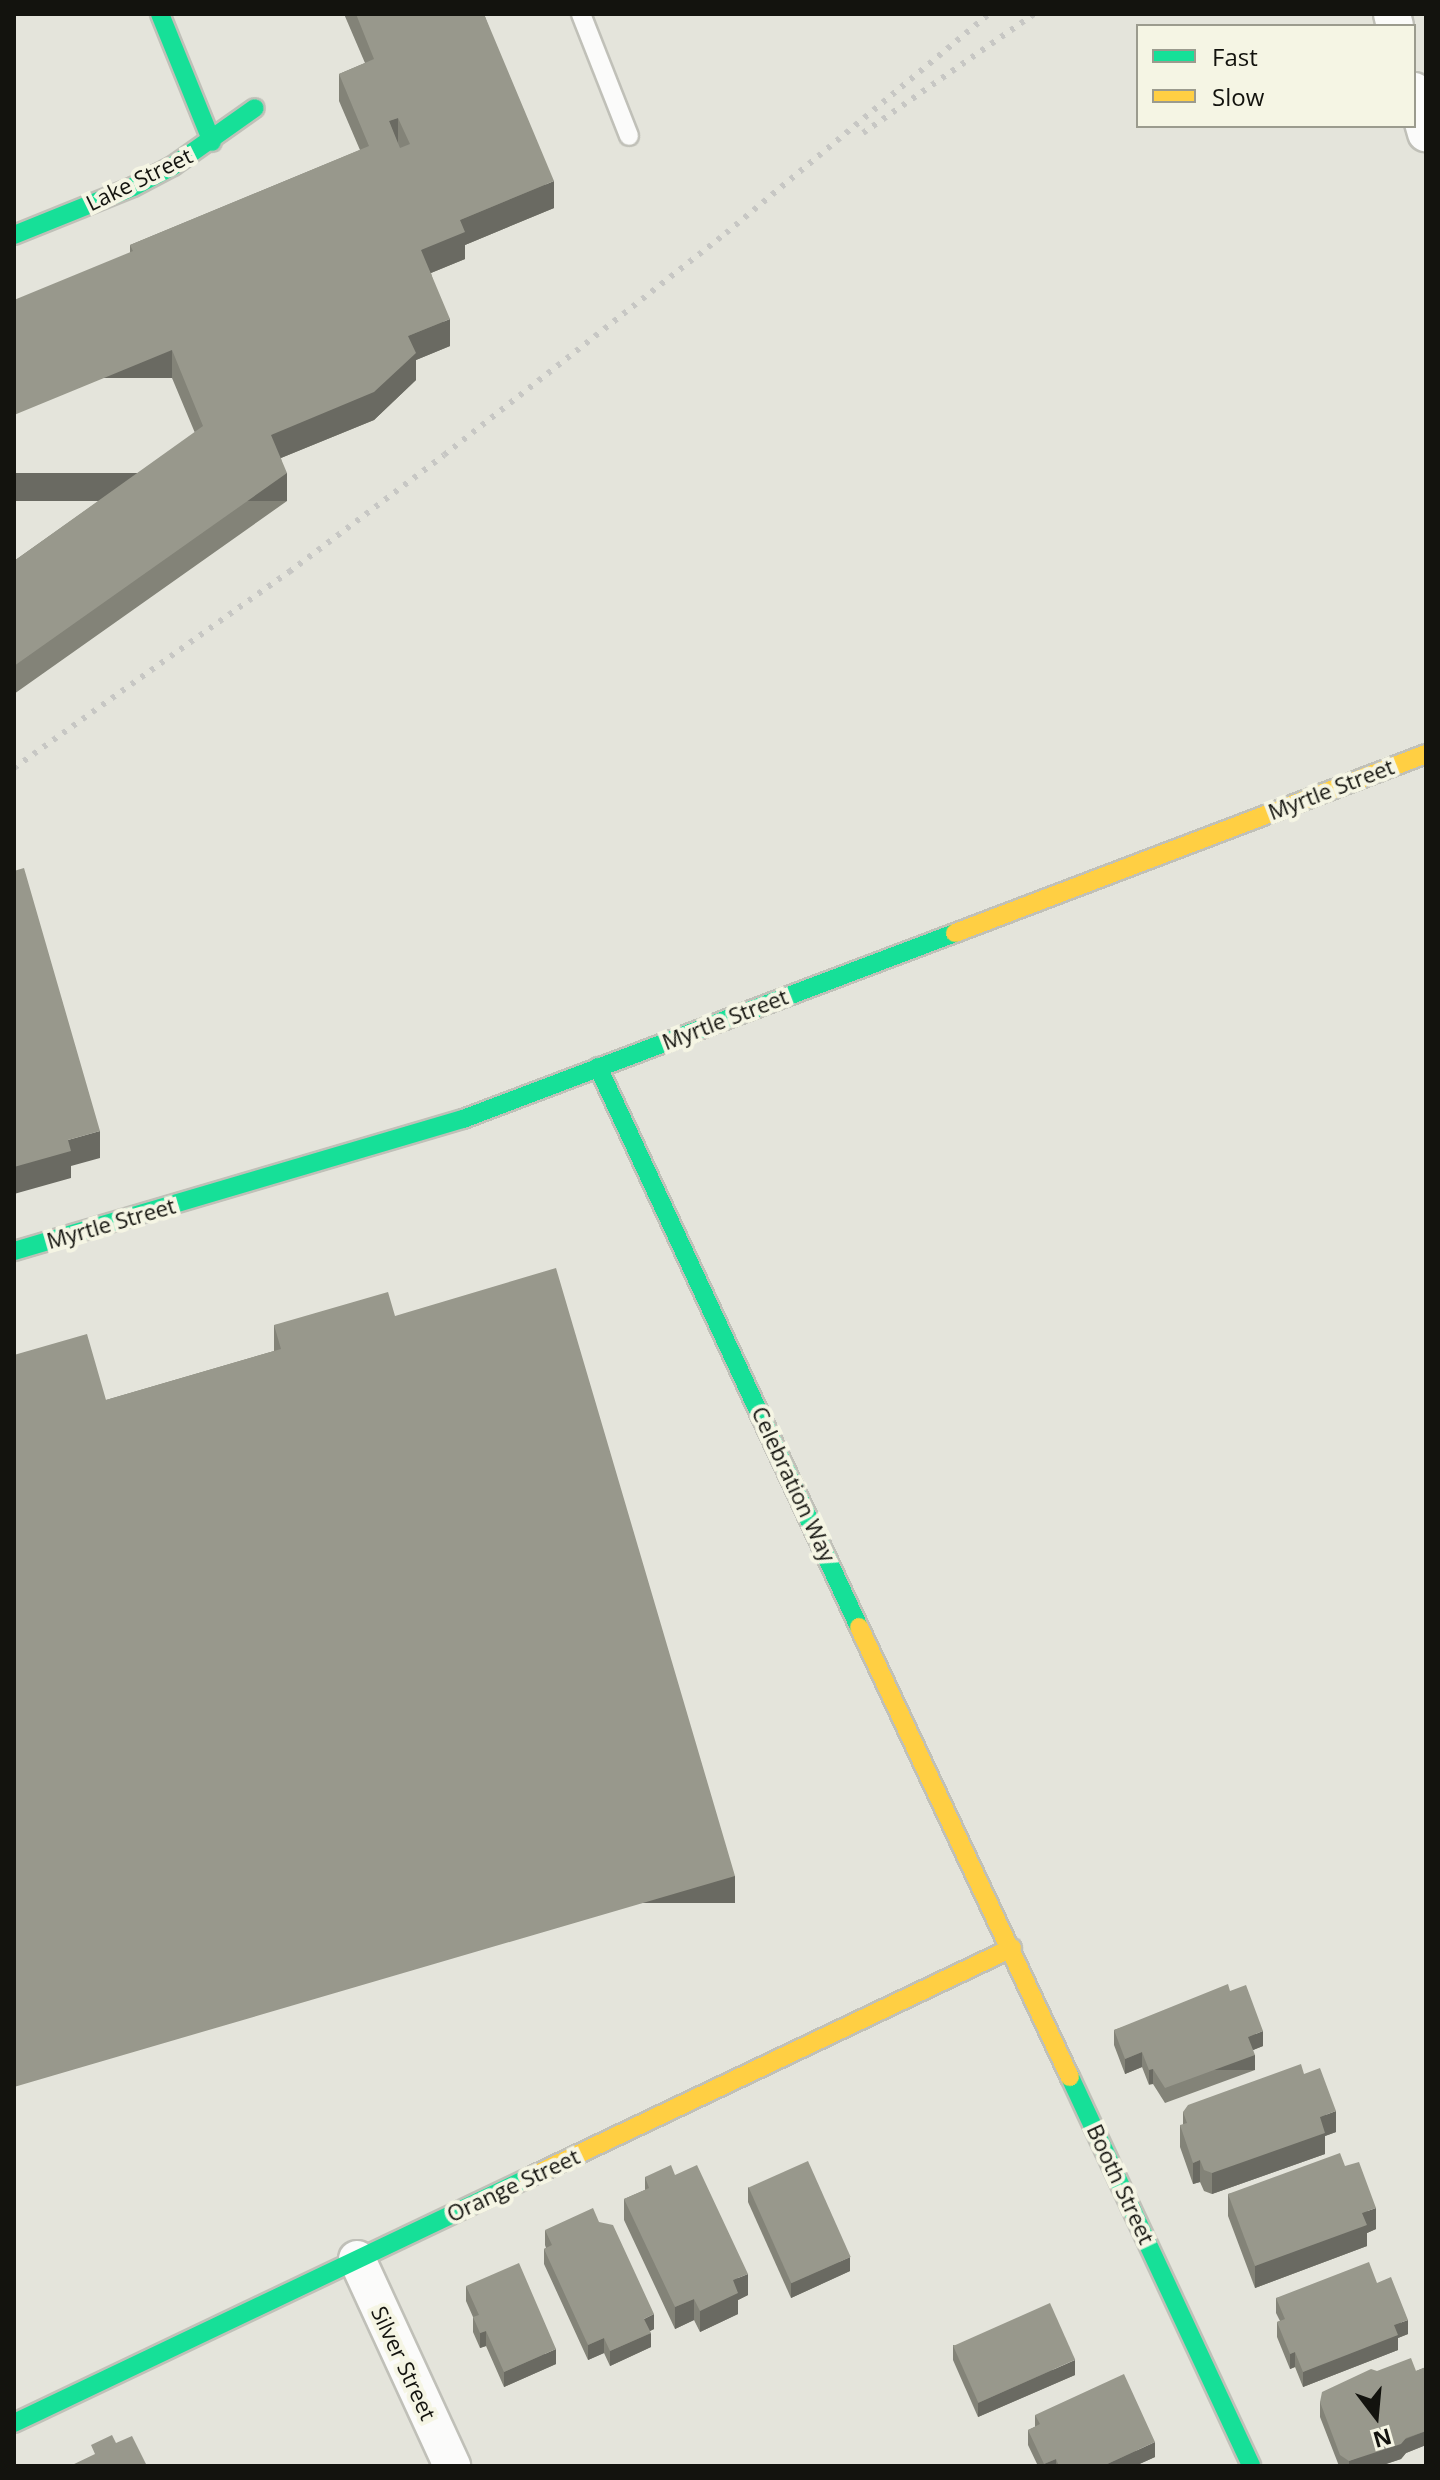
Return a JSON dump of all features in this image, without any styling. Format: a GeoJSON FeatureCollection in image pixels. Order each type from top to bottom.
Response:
{"type":"FeatureCollection","features":[{"type":"Feature","properties":{"kind":"street"},"geometry":{"type":"LineString","coordinates":[[160,14],[212,142]]}},
{"type":"Feature","properties":{"kind":"street"},"geometry":{"type":"LineString","coordinates":[[1416,98],[1426,133]]}},
{"type":"Feature","properties":{"kind":"street","name":"Lake Street"},"geometry":{"type":"LineString","coordinates":[[14,235],[133,187],[212,142],[255,108]]}},
{"type":"Feature","properties":{"kind":"street","name":"Myrtle Street"},"geometry":{"type":"LineString","coordinates":[[14,1251],[463,1119],[1426,754]]}},
{"type":"Feature","properties":{"kind":"street","name":"Celebration Way"},"geometry":{"type":"LineString","coordinates":[[598,1067],[990,1902]]}},
{"type":"Feature","properties":{"kind":"street","name":"Booth Street"},"geometry":{"type":"LineString","coordinates":[[990,1902],[1251,2466]]}},
{"type":"Feature","properties":{"kind":"street","name":"Orange Street"},"geometry":{"type":"LineString","coordinates":[[14,2423],[1012,1948]]}},
{"type":"Feature","properties":{"kind":"street","name":"Silver Street"},"geometry":{"type":"LineString","coordinates":[[357,2259],[452,2466]]}},
{"type":"Feature","properties":{"kind":"lane"},"geometry":{"type":"LineString","coordinates":[[581,14],[629,136]]}},
{"type":"Feature","properties":{"kind":"building"},"geometry":{"type":"Polygon","coordinates":[[[356,14],[484,14],[554,181],[460,220],[465,232],[421,250],[450,319],[408,336],[416,353],[374,392],[271,435],[287,473],[14,666],[14,561],[203,426],[172,350],[14,415],[14,300],[133,251],[130,245],[369,146],[339,74],[374,59],[356,14]],[[398,118],[389,121],[400,148],[410,144],[398,118]]]}},
{"type":"Feature","properties":{"kind":"building"},"geometry":{"type":"Polygon","coordinates":[[[24,868],[100,1131],[68,1140],[71,1151],[14,1167],[14,871],[24,868]]]}},
{"type":"Feature","properties":{"kind":"building"},"geometry":{"type":"Polygon","coordinates":[[[556,1268],[735,1876],[14,2087],[14,1355],[87,1334],[106,1400],[281,1349],[274,1325],[388,1292],[395,1316],[556,1268]]]}},
{"type":"Feature","properties":{"kind":"building"},"geometry":{"type":"Polygon","coordinates":[[[1228,1984],[1230,1991],[1246,1985],[1263,2031],[1248,2037],[1255,2055],[1165,2088],[1153,2069],[1149,2070],[1142,2052],[1125,2059],[1114,2030],[1228,1984]]]}},
{"type":"Feature","properties":{"kind":"building"},"geometry":{"type":"Polygon","coordinates":[[[1301,2064],[1304,2074],[1320,2068],[1336,2111],[1320,2117],[1325,2133],[1212,2173],[1204,2170],[1200,2160],[1193,2163],[1180,2125],[1187,2123],[1183,2112],[1188,2105],[1301,2064]]]}},
{"type":"Feature","properties":{"kind":"building"},"geometry":{"type":"Polygon","coordinates":[[[1340,2153],[1345,2166],[1359,2162],[1376,2208],[1362,2213],[1367,2225],[1255,2266],[1228,2194],[1340,2153]]]}},
{"type":"Feature","properties":{"kind":"building"},"geometry":{"type":"Polygon","coordinates":[[[808,2161],[851,2257],[791,2283],[749,2187],[808,2161]]]}},
{"type":"Feature","properties":{"kind":"building"},"geometry":{"type":"Polygon","coordinates":[[[671,2165],[675,2175],[697,2165],[748,2274],[733,2280],[738,2293],[700,2311],[694,2299],[675,2307],[624,2199],[649,2188],[645,2177],[671,2165]]]}},
{"type":"Feature","properties":{"kind":"building"},"geometry":{"type":"Polygon","coordinates":[[[593,2208],[599,2222],[613,2225],[654,2314],[644,2319],[651,2333],[610,2351],[604,2338],[588,2345],[544,2249],[552,2245],[545,2230],[593,2208]]]}},
{"type":"Feature","properties":{"kind":"building"},"geometry":{"type":"Polygon","coordinates":[[[1369,2262],[1377,2283],[1391,2277],[1408,2320],[1394,2325],[1398,2335],[1303,2372],[1295,2352],[1290,2354],[1277,2322],[1285,2319],[1276,2298],[1369,2262]]]}},
{"type":"Feature","properties":{"kind":"building"},"geometry":{"type":"Polygon","coordinates":[[[519,2263],[556,2349],[504,2372],[486,2331],[480,2333],[473,2317],[479,2315],[466,2286],[519,2263]]]}},
{"type":"Feature","properties":{"kind":"building"},"geometry":{"type":"Polygon","coordinates":[[[1050,2303],[1075,2360],[978,2403],[953,2346],[1050,2303]]]}},
{"type":"Feature","properties":{"kind":"building"},"geometry":{"type":"Polygon","coordinates":[[[1411,2358],[1416,2371],[1426,2367],[1426,2431],[1406,2438],[1401,2444],[1349,2461],[1340,2455],[1320,2402],[1322,2392],[1371,2369],[1377,2371],[1411,2358]]]}},
{"type":"Feature","properties":{"kind":"building"},"geometry":{"type":"Polygon","coordinates":[[[1124,2374],[1155,2442],[1103,2466],[1059,2466],[1056,2459],[1044,2464],[1028,2430],[1040,2424],[1035,2415],[1124,2374]]]}},
{"type":"Feature","properties":{"kind":"building"},"geometry":{"type":"Polygon","coordinates":[[[112,2435],[116,2443],[132,2436],[147,2466],[70,2466],[95,2454],[91,2445],[112,2435]]]}},
{"type":"Feature","properties":{"kind":"railway"},"geometry":{"type":"LineString","coordinates":[[14,768],[289,572],[444,455],[726,233],[989,14]]}},
{"type":"Feature","properties":{"kind":"railway"},"geometry":{"type":"LineString","coordinates":[[863,133],[1034,14]]}},
{"type":"Feature","properties":{"kind":"traffic: fast"},"geometry":{"type":"LineString","coordinates":[[160,14],[212,142]]}},
{"type":"Feature","properties":{"kind":"traffic: fast"},"geometry":{"type":"LineString","coordinates":[[14,235],[133,187],[173,166],[255,108]]}},
{"type":"Feature","properties":{"kind":"traffic: fast"},"geometry":{"type":"LineString","coordinates":[[14,1251],[463,1119],[955,933]]}},
{"type":"Feature","properties":{"kind":"traffic: fast"},"geometry":{"type":"LineString","coordinates":[[598,1067],[859,1627]]}},
{"type":"Feature","properties":{"kind":"traffic: fast"},"geometry":{"type":"LineString","coordinates":[[1070,2077],[1251,2466]]}},
{"type":"Feature","properties":{"kind":"traffic: fast"},"geometry":{"type":"LineString","coordinates":[[14,2423],[528,2178]]}},
{"type":"Feature","properties":{"kind":"traffic: slow"},"geometry":{"type":"LineString","coordinates":[[955,933],[1426,754]]}},
{"type":"Feature","properties":{"kind":"traffic: slow"},"geometry":{"type":"LineString","coordinates":[[859,1627],[1070,2077]]}},
{"type":"Feature","properties":{"kind":"traffic: slow"},"geometry":{"type":"LineString","coordinates":[[528,2178],[1012,1948]]}}]}
